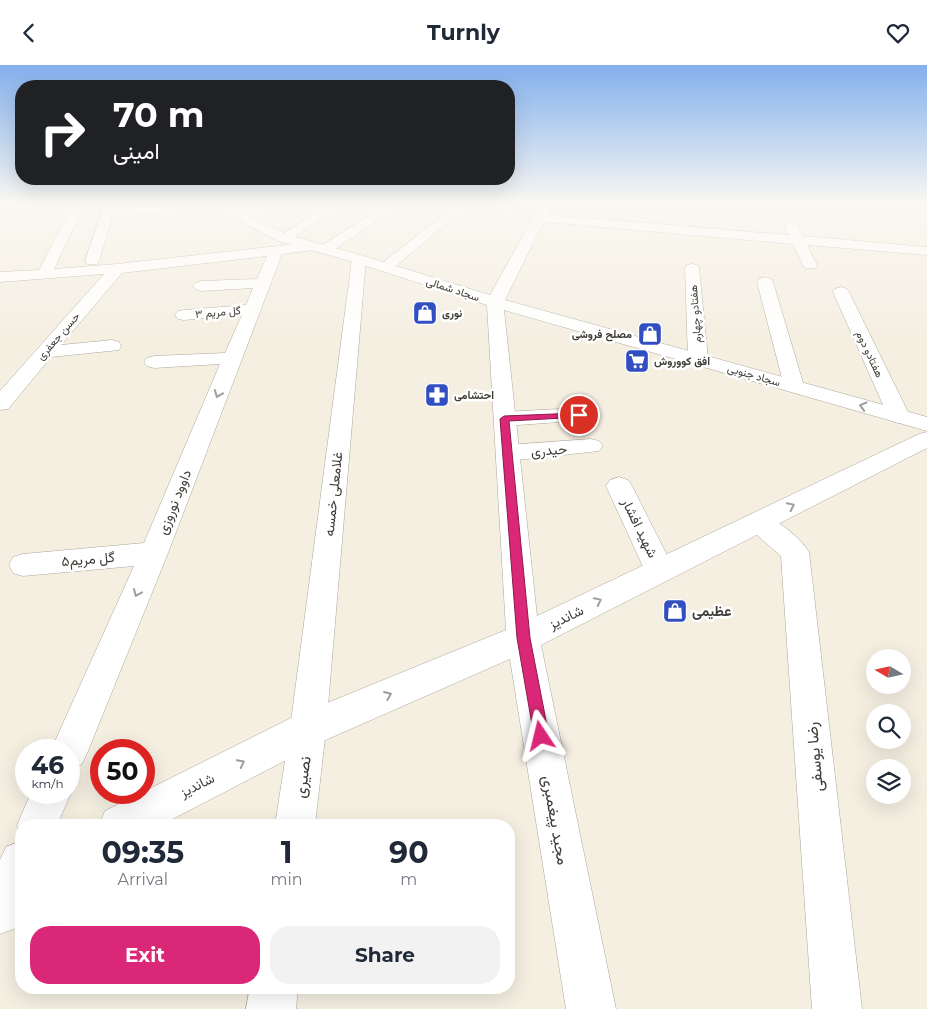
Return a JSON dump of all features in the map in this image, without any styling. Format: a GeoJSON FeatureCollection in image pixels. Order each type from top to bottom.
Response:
{"type":"FeatureCollection","features":[{"type":"Feature","properties":{"kind":"street"},"geometry":{"type":"LineString","coordinates":[[44,274],[56,249]]}},
{"type":"Feature","properties":{"kind":"street"},"geometry":{"type":"LineString","coordinates":[[92,261],[96,249]]}},
{"type":"Feature","properties":{"kind":"street"},"geometry":{"type":"LineString","coordinates":[[0,277],[117,269],[246,249]]}},
{"type":"Feature","properties":{"kind":"street","name":"داوود نوروزی"},"geometry":{"type":"LineString","coordinates":[[74,739],[154,553],[277,249]]}},
{"type":"Feature","properties":{"kind":"street","name":"سجاد شمالی"},"geometry":{"type":"LineString","coordinates":[[324,249],[495,302]]}},
{"type":"Feature","properties":{"kind":"street"},"geometry":{"type":"LineString","coordinates":[[386,267],[408,249]]}},
{"type":"Feature","properties":{"kind":"street"},"geometry":{"type":"LineString","coordinates":[[495,302],[523,249]]}},
{"type":"Feature","properties":{"kind":"street"},"geometry":{"type":"LineString","coordinates":[[802,249],[810,265]]}},
{"type":"Feature","properties":{"kind":"street"},"geometry":{"type":"LineString","coordinates":[[904,249],[927,251]]}},
{"type":"Feature","properties":{"kind":"street","name":"غلامعلی خمسه"},"geometry":{"type":"LineString","coordinates":[[308,729],[359,259]]}},
{"type":"Feature","properties":{"kind":"street","name":"هفتادو چهارم"},"geometry":{"type":"LineString","coordinates":[[692,268],[698,359]]}},
{"type":"Feature","properties":{"kind":"street","name":"حسن جعفری"},"geometry":{"type":"LineString","coordinates":[[0,403],[117,269]]}},
{"type":"Feature","properties":{"kind":"street"},"geometry":{"type":"LineString","coordinates":[[507,279],[552,318]]}},
{"type":"Feature","properties":{"kind":"street"},"geometry":{"type":"LineString","coordinates":[[765,281],[794,386]]}},
{"type":"Feature","properties":{"kind":"street"},"geometry":{"type":"LineString","coordinates":[[200,286],[263,283]]}},
{"type":"Feature","properties":{"kind":"street","name":"هفتادو دوم"},"geometry":{"type":"LineString","coordinates":[[841,292],[899,416]]}},
{"type":"Feature","properties":{"kind":"street","name":"سجاد جنوبی"},"geometry":{"type":"LineString","coordinates":[[495,302],[927,423]]}},
{"type":"Feature","properties":{"kind":"street","name":"مجید پیغمبری"},"geometry":{"type":"LineString","coordinates":[[495,302],[523,638],[591,1009]]}},
{"type":"Feature","properties":{"kind":"street","name":"گل مریم ۳"},"geometry":{"type":"LineString","coordinates":[[184,315],[253,309]]}},
{"type":"Feature","properties":{"kind":"street"},"geometry":{"type":"LineString","coordinates":[[45,352],[112,346]]}},
{"type":"Feature","properties":{"kind":"street"},"geometry":{"type":"LineString","coordinates":[[154,362],[233,358]]}},
{"type":"Feature","properties":{"kind":"street"},"geometry":{"type":"LineString","coordinates":[[504,419],[579,415]]}},
{"type":"Feature","properties":{"kind":"street","name":"شاندیز"},"geometry":{"type":"LineString","coordinates":[[131,819],[308,729],[523,638],[927,439]]}},
{"type":"Feature","properties":{"kind":"street","name":"حیدری"},"geometry":{"type":"LineString","coordinates":[[508,453],[591,446]]}},
{"type":"Feature","properties":{"kind":"street","name":"شهید افشار"},"geometry":{"type":"LineString","coordinates":[[619,486],[660,571]]}},
{"type":"Feature","properties":{"kind":"street","name":"رضا یوسفی"},"geometry":{"type":"LineString","coordinates":[[759,522],[795,551],[837,1009]]}},
{"type":"Feature","properties":{"kind":"street","name":"گل مریم۵"},"geometry":{"type":"LineString","coordinates":[[23,565],[154,553]]}},
{"type":"Feature","properties":{"kind":"street","name":"نصیری"},"geometry":{"type":"LineString","coordinates":[[296,819],[308,729]]}},
{"type":"Feature","properties":{"kind":"street"},"geometry":{"type":"LineString","coordinates":[[40,819],[46,804]]}},
{"type":"Feature","properties":{"kind":"street"},"geometry":{"type":"LineString","coordinates":[[271,1009],[273,994]]}},
{"type":"Feature","properties":{"kind":"place","name":"نوری"},"geometry":{"type":"Point","coordinates":[425,313]}},
{"type":"Feature","properties":{"kind":"place","name":"مصلح فروشی"},"geometry":{"type":"Point","coordinates":[650,334]}},
{"type":"Feature","properties":{"kind":"place","name":"افق کووروش"},"geometry":{"type":"Point","coordinates":[637,361]}},
{"type":"Feature","properties":{"kind":"place","name":"احتشامی"},"geometry":{"type":"Point","coordinates":[437,395]}},
{"type":"Feature","properties":{"kind":"place","name":"عظیمی"},"geometry":{"type":"Point","coordinates":[675,611]}},
{"type":"Feature","properties":{"kind":"route"},"geometry":{"type":"LineString","coordinates":[[541,736],[523,638],[504,419],[579,415]]}}]}
